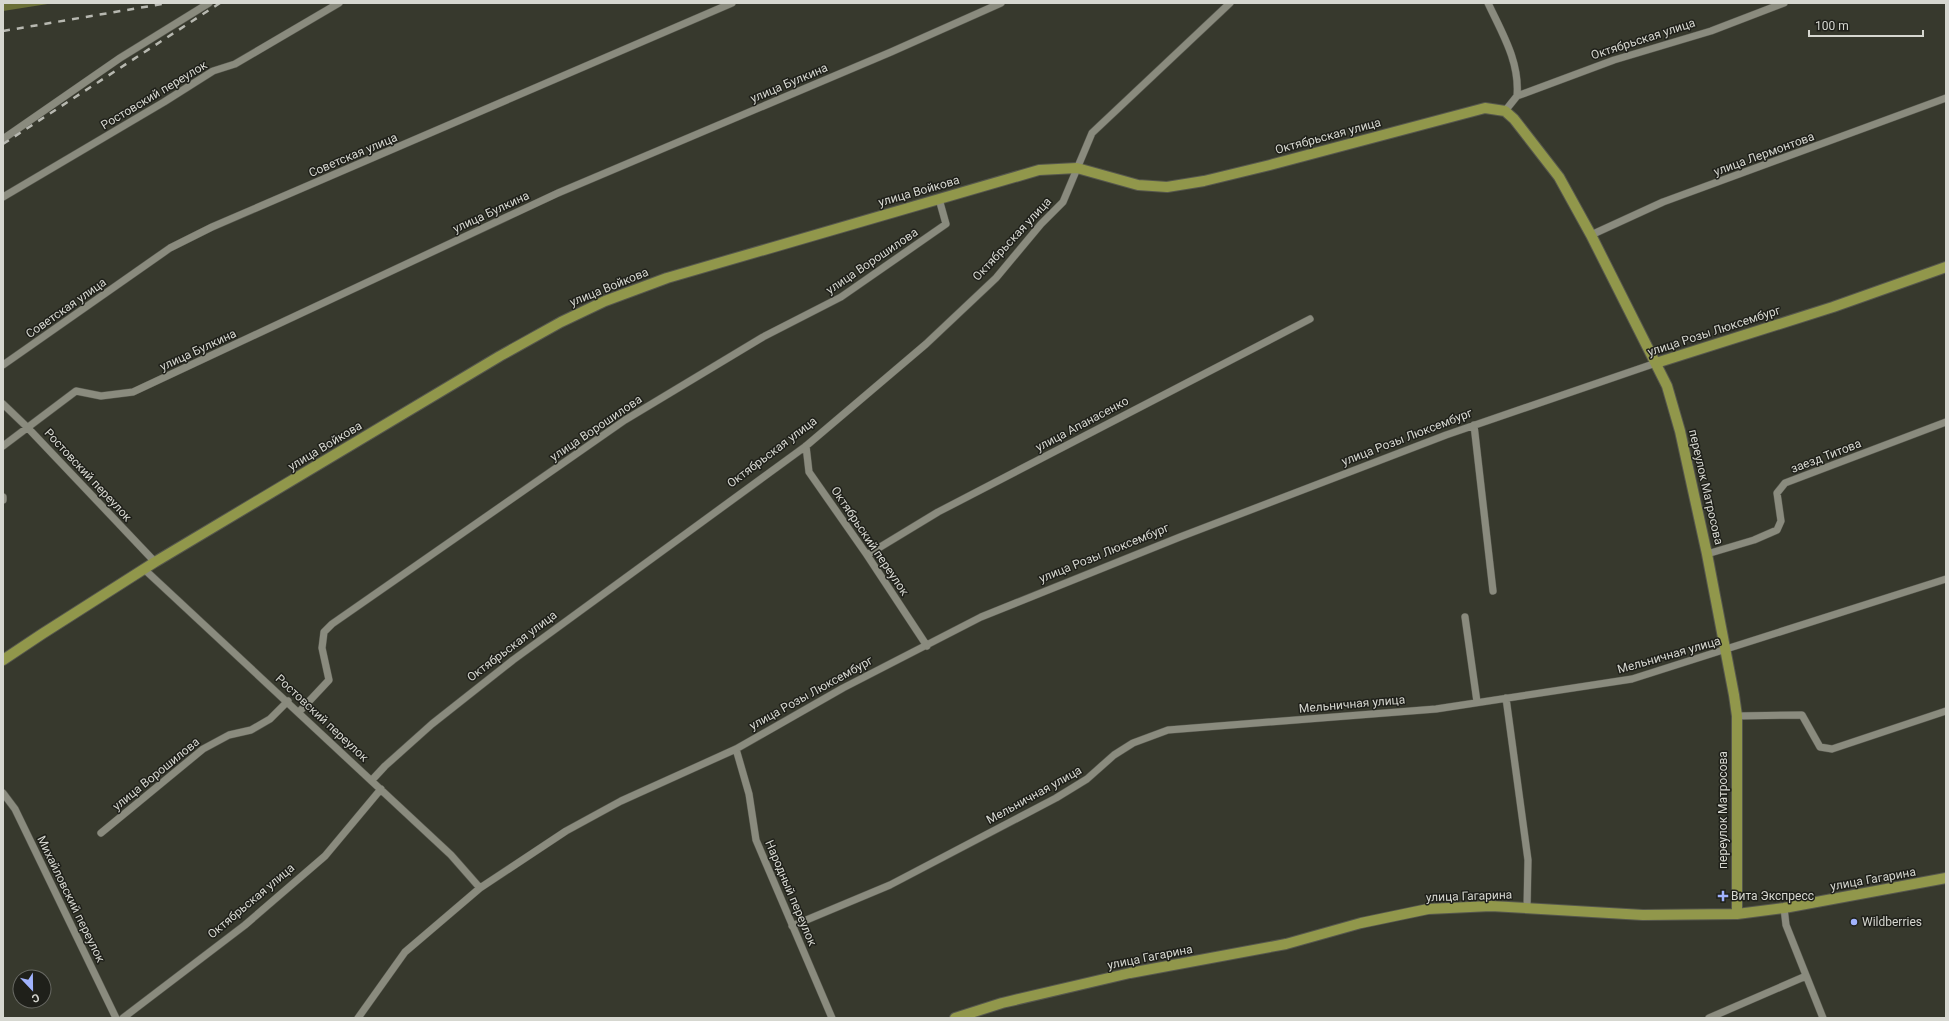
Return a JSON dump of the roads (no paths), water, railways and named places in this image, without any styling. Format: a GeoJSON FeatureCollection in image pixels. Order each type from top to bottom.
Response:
{"type":"FeatureCollection","features":[{"type":"Feature","properties":{"kind":"main road","name":"Октябрьская улица"},"geometry":{"type":"LineString","coordinates":[[1077,168],[1138,185],[1167,187],[1204,181],[1270,165],[1485,108],[1505,112]]}},
{"type":"Feature","properties":{"kind":"main road","name":"переулок Матросова"},"geometry":{"type":"LineString","coordinates":[[1505,112],[1514,119],[1559,177],[1591,235],[1667,386],[1680,431],[1707,554],[1726,650],[1737,716],[1737,914]]}},
{"type":"Feature","properties":{"kind":"main road","name":"улица Войкова"},"geometry":{"type":"LineString","coordinates":[[3,660],[155,562],[500,356],[561,322],[605,301],[667,278],[1039,170],[1077,168]]}},
{"type":"Feature","properties":{"kind":"main road","name":"улица Розы Люксембург"},"geometry":{"type":"LineString","coordinates":[[1656,363],[1833,307],[1946,268]]}},
{"type":"Feature","properties":{"kind":"main road","name":"улица Гагарина"},"geometry":{"type":"LineString","coordinates":[[955,1018],[1002,1003],[1130,973],[1286,944],[1361,923],[1428,909],[1491,906],[1643,915],[1737,914],[1784,908],[1946,878]]}},
{"type":"Feature","properties":{"kind":"street"},"geometry":{"type":"LineString","coordinates":[[3,139],[120,58],[209,3]]}},
{"type":"Feature","properties":{"kind":"street","name":"Ростовский переулок"},"geometry":{"type":"LineString","coordinates":[[3,197],[164,102],[213,71],[235,64],[339,3]]}},
{"type":"Feature","properties":{"kind":"street","name":"Советская улица"},"geometry":{"type":"LineString","coordinates":[[3,365],[170,248],[212,227],[732,3]]}},
{"type":"Feature","properties":{"kind":"street","name":"улица Булкина"},"geometry":{"type":"LineString","coordinates":[[3,446],[76,391],[101,396],[133,392],[558,193],[891,52],[1001,3]]}},
{"type":"Feature","properties":{"kind":"street"},"geometry":{"type":"LineString","coordinates":[[1077,168],[1092,133],[1230,3]]}},
{"type":"Feature","properties":{"kind":"street"},"geometry":{"type":"LineString","coordinates":[[1488,3],[1512,55],[1518,81],[1517,96],[1505,112]]}},
{"type":"Feature","properties":{"kind":"street","name":"Октябрьская улица"},"geometry":{"type":"LineString","coordinates":[[1517,96],[1614,60],[1711,31],[1784,3]]}},
{"type":"Feature","properties":{"kind":"street","name":"улица Лермонтова"},"geometry":{"type":"LineString","coordinates":[[1591,235],[1663,202],[1946,98]]}},
{"type":"Feature","properties":{"kind":"street","name":"Октябрьская улица"},"geometry":{"type":"LineString","coordinates":[[372,780],[385,766],[432,724],[513,660],[806,446],[926,344],[996,278],[1041,224],[1063,202],[1077,168]]}},
{"type":"Feature","properties":{"kind":"street","name":"улица Ворошилова"},"geometry":{"type":"LineString","coordinates":[[299,712],[329,680],[322,648],[324,632],[332,624],[625,420],[763,338],[841,297],[946,224],[939,199]]}},
{"type":"Feature","properties":{"kind":"street","name":"улица Апанасенко"},"geometry":{"type":"LineString","coordinates":[[867,555],[938,512],[1310,319]]}},
{"type":"Feature","properties":{"kind":"street","name":"улица Розы Люксембург"},"geometry":{"type":"LineString","coordinates":[[358,1018],[405,952],[480,888],[566,831],[622,801],[736,748],[843,688],[981,617],[1180,537],[1474,425],[1656,363]]}},
{"type":"Feature","properties":{"kind":"street","name":"Ростовский переулок"},"geometry":{"type":"LineString","coordinates":[[3,404],[27,427],[155,562]]}},
{"type":"Feature","properties":{"kind":"street","name":"заезд Титова"},"geometry":{"type":"LineString","coordinates":[[1707,554],[1754,540],[1778,530],[1781,521],[1776,493],[1785,483],[1946,422]]}},
{"type":"Feature","properties":{"kind":"street"},"geometry":{"type":"LineString","coordinates":[[1474,425],[1493,591]]}},
{"type":"Feature","properties":{"kind":"street","name":"Октябрьский переулок"},"geometry":{"type":"LineString","coordinates":[[806,446],[809,472],[867,555],[927,646]]}},
{"type":"Feature","properties":{"kind":"street","name":"Ростовский переулок"},"geometry":{"type":"LineString","coordinates":[[144,569],[382,789],[451,855],[480,888]]}},
{"type":"Feature","properties":{"kind":"street","name":"Мельничная улица"},"geometry":{"type":"LineString","coordinates":[[792,926],[904,878],[1056,798],[1087,779],[1114,755],[1133,743],[1168,730],[1436,709],[1632,679],[1946,579]]}},
{"type":"Feature","properties":{"kind":"street"},"geometry":{"type":"LineString","coordinates":[[1465,616],[1477,702]]}},
{"type":"Feature","properties":{"kind":"street"},"geometry":{"type":"LineString","coordinates":[[1506,698],[1528,860],[1527,908]]}},
{"type":"Feature","properties":{"kind":"street","name":"улица Ворошилова"},"geometry":{"type":"LineString","coordinates":[[101,833],[203,748],[229,735],[250,730],[270,719],[288,701]]}},
{"type":"Feature","properties":{"kind":"street"},"geometry":{"type":"LineString","coordinates":[[1737,716],[1802,715],[1820,747],[1832,748],[1946,711]]}},
{"type":"Feature","properties":{"kind":"street","name":"Народный переулок"},"geometry":{"type":"LineString","coordinates":[[736,748],[749,794],[756,840],[832,1018]]}},
{"type":"Feature","properties":{"kind":"street","name":"Октябрьская улица"},"geometry":{"type":"LineString","coordinates":[[124,1018],[245,925],[325,856],[382,789]]}},
{"type":"Feature","properties":{"kind":"street","name":"Михайловский переулок"},"geometry":{"type":"LineString","coordinates":[[3,793],[15,809],[116,1018]]}},
{"type":"Feature","properties":{"kind":"street"},"geometry":{"type":"LineString","coordinates":[[1784,908],[1786,925],[1823,1018]]}},
{"type":"Feature","properties":{"kind":"street"},"geometry":{"type":"LineString","coordinates":[[1709,1018],[1806,976]]}},
{"type":"Feature","properties":{"kind":"railway"},"geometry":{"type":"LineString","coordinates":[[3,31],[168,3]]}},
{"type":"Feature","properties":{"kind":"railway"},"geometry":{"type":"LineString","coordinates":[[3,144],[220,3]]}},
{"type":"Feature","properties":{"kind":"place","name":"Вита Экспресс"},"geometry":{"type":"Point","coordinates":[1723,896]}},
{"type":"Feature","properties":{"kind":"place","name":"Wildberries"},"geometry":{"type":"Point","coordinates":[1854,922]}}]}
